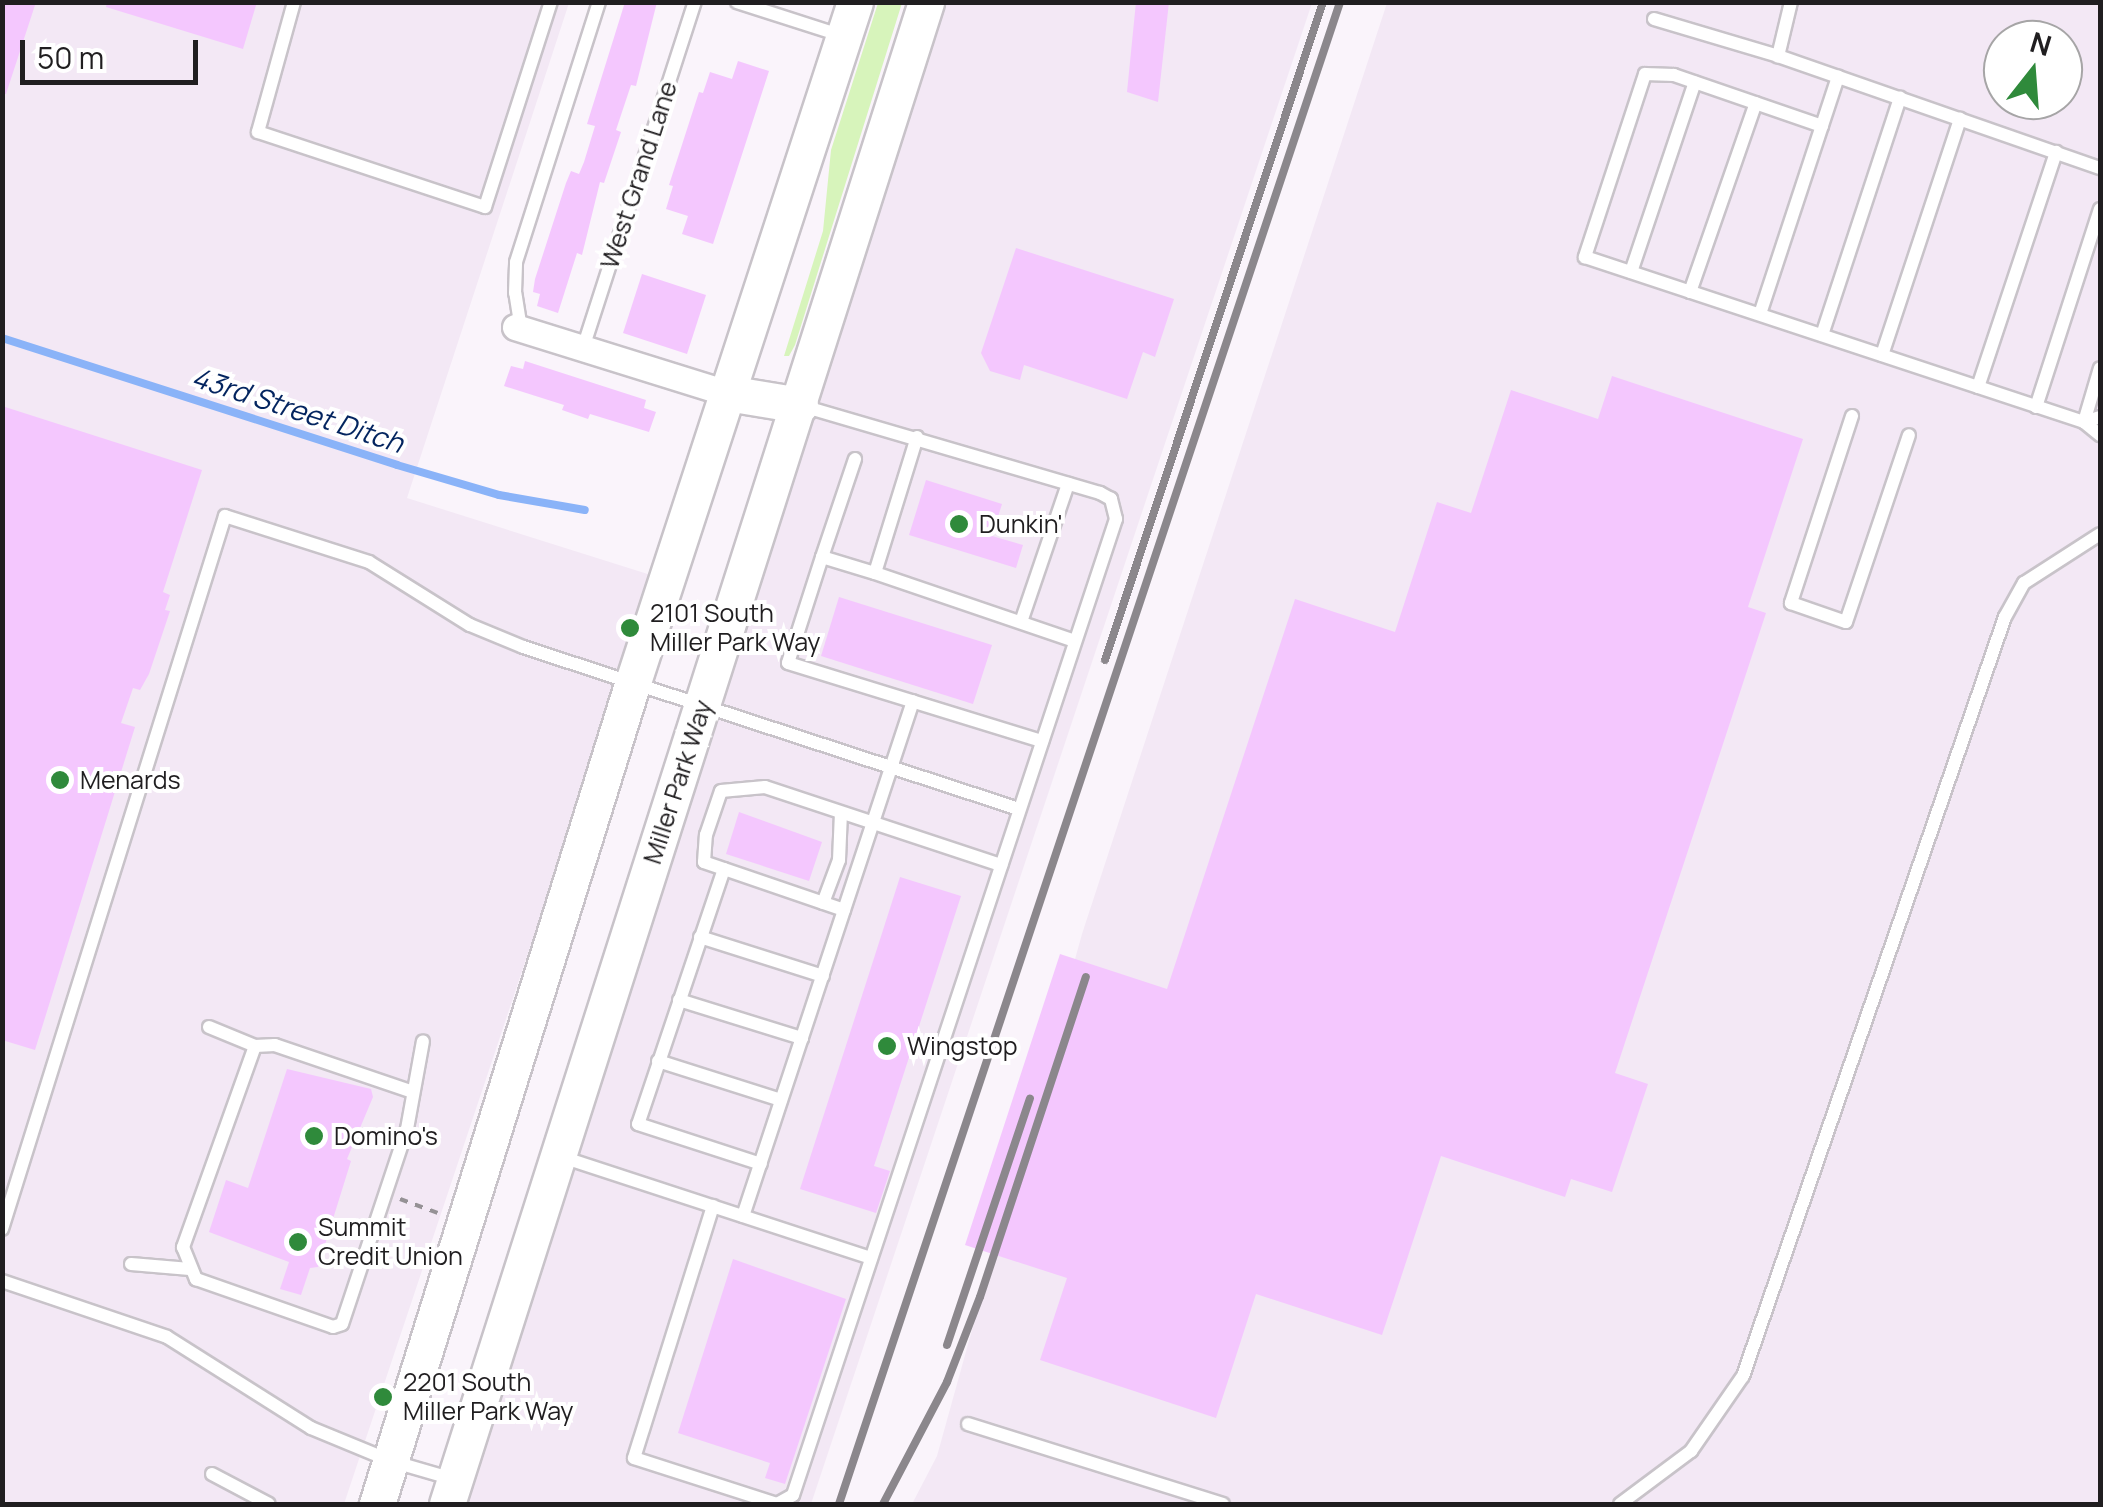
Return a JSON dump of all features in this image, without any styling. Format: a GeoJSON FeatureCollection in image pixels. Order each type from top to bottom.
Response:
{"type":"FeatureCollection","features":[{"type":"Feature","properties":{"kind":"main road"},"geometry":{"type":"LineString","coordinates":[[377,1504],[632,686],[855,2]]}},
{"type":"Feature","properties":{"kind":"main road","name":"Miller Park Way"},"geometry":{"type":"LineString","coordinates":[[451,1492],[926,2]]}},
{"type":"Feature","properties":{"kind":"main road"},"geometry":{"type":"LineString","coordinates":[[727,392],[800,406]]}},
{"type":"Feature","properties":{"kind":"street"},"geometry":{"type":"LineString","coordinates":[[518,328],[727,392]]}},
{"type":"Feature","properties":{"kind":"lane"},"geometry":{"type":"LineString","coordinates":[[294,2],[258,132],[484,206],[551,2]]}},
{"type":"Feature","properties":{"kind":"lane"},"geometry":{"type":"LineString","coordinates":[[518,328],[516,262],[600,2]]}},
{"type":"Feature","properties":{"kind":"lane","name":"West Grand Lane"},"geometry":{"type":"LineString","coordinates":[[583,348],[695,2]]}},
{"type":"Feature","properties":{"kind":"lane"},"geometry":{"type":"LineString","coordinates":[[738,2],[844,36]]}},
{"type":"Feature","properties":{"kind":"lane"},"geometry":{"type":"LineString","coordinates":[[1778,56],[1791,2]]}},
{"type":"Feature","properties":{"kind":"lane"},"geometry":{"type":"LineString","coordinates":[[1654,18],[1778,56],[2100,168]]}},
{"type":"Feature","properties":{"kind":"lane"},"geometry":{"type":"LineString","coordinates":[[1822,126],[1674,75],[1646,74],[1585,256],[2084,422],[2100,436]]}},
{"type":"Feature","properties":{"kind":"lane"},"geometry":{"type":"LineString","coordinates":[[1760,314],[1838,77]]}},
{"type":"Feature","properties":{"kind":"lane"},"geometry":{"type":"LineString","coordinates":[[1632,272],[1695,82]]}},
{"type":"Feature","properties":{"kind":"lane"},"geometry":{"type":"LineString","coordinates":[[1822,335],[1900,98]]}},
{"type":"Feature","properties":{"kind":"lane"},"geometry":{"type":"LineString","coordinates":[[1690,292],[1756,103]]}},
{"type":"Feature","properties":{"kind":"lane"},"geometry":{"type":"LineString","coordinates":[[1882,355],[1960,119]]}},
{"type":"Feature","properties":{"kind":"lane"},"geometry":{"type":"LineString","coordinates":[[1978,387],[2056,152]]}},
{"type":"Feature","properties":{"kind":"lane"},"geometry":{"type":"LineString","coordinates":[[2036,406],[2100,210]]}},
{"type":"Feature","properties":{"kind":"lane"},"geometry":{"type":"LineString","coordinates":[[2084,422],[2100,368]]}},
{"type":"Feature","properties":{"kind":"lane"},"geometry":{"type":"LineString","coordinates":[[714,1206],[634,1458],[777,1504],[793,1494],[1116,519],[1115,507],[1100,493],[800,406]]}},
{"type":"Feature","properties":{"kind":"lane"},"geometry":{"type":"LineString","coordinates":[[1852,416],[1791,603],[1846,622],[1910,436]]}},
{"type":"Feature","properties":{"kind":"lane"},"geometry":{"type":"LineString","coordinates":[[2084,422],[2100,417]]}},
{"type":"Feature","properties":{"kind":"lane"},"geometry":{"type":"LineString","coordinates":[[875,574],[917,438]]}},
{"type":"Feature","properties":{"kind":"lane"},"geometry":{"type":"LineString","coordinates":[[855,458],[788,662],[1042,741]]}},
{"type":"Feature","properties":{"kind":"lane"},"geometry":{"type":"LineString","coordinates":[[1021,622],[1068,484]]}},
{"type":"Feature","properties":{"kind":"lane"},"geometry":{"type":"LineString","coordinates":[[2,1229],[225,516],[369,562],[470,625],[632,686],[1019,809]]}},
{"type":"Feature","properties":{"kind":"lane"},"geometry":{"type":"LineString","coordinates":[[1620,1504],[1691,1451],[1742,1376],[2005,617],[2024,583],[2100,534]]}},
{"type":"Feature","properties":{"kind":"lane"},"geometry":{"type":"LineString","coordinates":[[822,557],[1075,640]]}},
{"type":"Feature","properties":{"kind":"lane"},"geometry":{"type":"LineString","coordinates":[[743,1216],[913,701]]}},
{"type":"Feature","properties":{"kind":"lane"},"geometry":{"type":"LineString","coordinates":[[844,910],[704,862],[706,835],[722,791],[765,787],[1001,865]]}},
{"type":"Feature","properties":{"kind":"lane"},"geometry":{"type":"LineString","coordinates":[[823,903],[839,860],[841,813]]}},
{"type":"Feature","properties":{"kind":"lane"},"geometry":{"type":"LineString","coordinates":[[724,868],[638,1124],[761,1164]]}},
{"type":"Feature","properties":{"kind":"lane"},"geometry":{"type":"LineString","coordinates":[[700,937],[823,976]]}},
{"type":"Feature","properties":{"kind":"lane"},"geometry":{"type":"LineString","coordinates":[[679,1000],[802,1038]]}},
{"type":"Feature","properties":{"kind":"lane"},"geometry":{"type":"LineString","coordinates":[[209,1027],[255,1046],[275,1045],[413,1092]]}},
{"type":"Feature","properties":{"kind":"lane"},"geometry":{"type":"LineString","coordinates":[[255,1046],[183,1246],[190,1269],[208,1286],[333,1326],[342,1324],[408,1128],[423,1041]]}},
{"type":"Feature","properties":{"kind":"lane"},"geometry":{"type":"LineString","coordinates":[[658,1062],[781,1100]]}},
{"type":"Feature","properties":{"kind":"lane"},"geometry":{"type":"LineString","coordinates":[[560,1156],[871,1258]]}},
{"type":"Feature","properties":{"kind":"lane"},"geometry":{"type":"LineString","coordinates":[[131,1264],[190,1269]]}},
{"type":"Feature","properties":{"kind":"lane"},"geometry":{"type":"LineString","coordinates":[[2,1281],[167,1337],[311,1428],[391,1461],[451,1492]]}},
{"type":"Feature","properties":{"kind":"lane"},"geometry":{"type":"LineString","coordinates":[[968,1424],[1223,1504]]}},
{"type":"Feature","properties":{"kind":"lane"},"geometry":{"type":"LineString","coordinates":[[212,1474],[269,1504]]}},
{"type":"Feature","properties":{"kind":"path"},"geometry":{"type":"LineString","coordinates":[[386,1194],[439,1213]]}},
{"type":"Feature","properties":{"kind":"shaded area"},"geometry":{"type":"Polygon","coordinates":[[[3,3],[569,3],[407,498],[654,576],[344,1504],[3,1504],[3,3]]]}},
{"type":"Feature","properties":{"kind":"shaded area"},"geometry":{"type":"Polygon","coordinates":[[[926,3],[1312,3],[811,1504],[447,1504],[926,3]]]}},
{"type":"Feature","properties":{"kind":"shaded area"},"geometry":{"type":"Polygon","coordinates":[[[1387,3],[2100,3],[2100,1504],[912,1504],[937,1456],[1082,934],[1387,3]]]}},
{"type":"Feature","properties":{"kind":"green space"},"geometry":{"type":"Polygon","coordinates":[[[878,3],[902,3],[795,345],[789,356],[784,356],[823,231],[831,150],[878,3]]]}},
{"type":"Feature","properties":{"kind":"building"},"geometry":{"type":"Polygon","coordinates":[[[2,2],[36,2],[6,94],[2,94],[2,2]]]}},
{"type":"Feature","properties":{"kind":"building"},"geometry":{"type":"Polygon","coordinates":[[[107,2],[257,2],[243,49],[106,7],[107,2]]]}},
{"type":"Feature","properties":{"kind":"building"},"geometry":{"type":"Polygon","coordinates":[[[625,2],[657,2],[636,86],[631,85],[616,130],[621,132],[604,183],[600,182],[582,255],[577,253],[558,313],[537,306],[540,294],[533,292],[535,279],[571,171],[579,174],[584,162],[595,126],[587,124],[625,2]]]}},
{"type":"Feature","properties":{"kind":"building"},"geometry":{"type":"Polygon","coordinates":[[[1136,2],[1169,2],[1158,102],[1127,92],[1136,2]]]}},
{"type":"Feature","properties":{"kind":"building"},"geometry":{"type":"Polygon","coordinates":[[[738,61],[769,71],[713,244],[682,234],[688,216],[666,209],[673,186],[669,185],[699,92],[703,93],[710,72],[732,79],[738,61]]]}},
{"type":"Feature","properties":{"kind":"building"},"geometry":{"type":"Polygon","coordinates":[[[1016,248],[1174,299],[1155,357],[1143,352],[1127,399],[1024,365],[1020,380],[990,371],[981,353],[1016,248]]]}},
{"type":"Feature","properties":{"kind":"building"},"geometry":{"type":"Polygon","coordinates":[[[642,274],[706,295],[687,354],[623,333],[642,274]]]}},
{"type":"Feature","properties":{"kind":"building"},"geometry":{"type":"Polygon","coordinates":[[[525,361],[646,400],[644,408],[656,412],[649,432],[590,414],[588,419],[562,410],[564,405],[504,386],[511,366],[523,369],[525,361]]]}},
{"type":"Feature","properties":{"kind":"building"},"geometry":{"type":"Polygon","coordinates":[[[1612,376],[1803,439],[1748,607],[1766,613],[1615,1073],[1648,1084],[1612,1192],[1571,1179],[1565,1197],[1441,1156],[1382,1335],[1256,1294],[1216,1418],[1040,1360],[1067,1278],[965,1245],[1060,954],[1167,989],[1295,599],[1395,632],[1437,502],[1471,513],[1511,390],[1598,419],[1612,376]]]}},
{"type":"Feature","properties":{"kind":"building","name":"Menards"},"geometry":{"type":"Polygon","coordinates":[[[2,406],[202,470],[163,592],[170,595],[165,610],[170,611],[149,674],[140,690],[133,688],[121,723],[135,727],[35,1050],[2,1040],[2,406]]]}},
{"type":"Feature","properties":{"kind":"building"},"geometry":{"type":"Polygon","coordinates":[[[926,480],[1002,504],[992,536],[1023,545],[1016,568],[909,535],[926,480]]]}},
{"type":"Feature","properties":{"kind":"building"},"geometry":{"type":"Polygon","coordinates":[[[839,597],[992,645],[973,704],[821,656],[839,597]]]}},
{"type":"Feature","properties":{"kind":"building"},"geometry":{"type":"Polygon","coordinates":[[[739,812],[822,842],[809,881],[726,854],[739,812]]]}},
{"type":"Feature","properties":{"kind":"building"},"geometry":{"type":"Polygon","coordinates":[[[900,877],[961,896],[874,1166],[890,1171],[876,1213],[800,1189],[900,877]]]}},
{"type":"Feature","properties":{"kind":"building"},"geometry":{"type":"Polygon","coordinates":[[[287,1069],[371,1089],[373,1097],[347,1159],[351,1161],[318,1267],[310,1268],[301,1295],[280,1289],[289,1262],[209,1232],[226,1180],[248,1188],[287,1069]]]}},
{"type":"Feature","properties":{"kind":"building"},"geometry":{"type":"Polygon","coordinates":[[[733,1259],[846,1299],[785,1484],[765,1478],[770,1463],[678,1433],[733,1259]]]}},
{"type":"Feature","properties":{"kind":"waterway","name":"43rd Street Ditch"},"geometry":{"type":"LineString","coordinates":[[2,338],[397,465],[499,495],[585,510]]}},
{"type":"Feature","properties":{"kind":"railway"},"geometry":{"type":"LineString","coordinates":[[1105,660],[1323,2]]}},
{"type":"Feature","properties":{"kind":"railway"},"geometry":{"type":"LineString","coordinates":[[839,1504],[1340,2]]}},
{"type":"Feature","properties":{"kind":"railway"},"geometry":{"type":"LineString","coordinates":[[883,1504],[947,1382],[980,1297],[1086,977]]}},
{"type":"Feature","properties":{"kind":"railway"},"geometry":{"type":"LineString","coordinates":[[947,1345],[1030,1099]]}},
{"type":"Feature","properties":{"kind":"place","name":"Dunkin'"},"geometry":{"type":"Point","coordinates":[959,524]}},
{"type":"Feature","properties":{"kind":"place","name":"2101 South Miller Park Way"},"geometry":{"type":"Point","coordinates":[630,628]}},
{"type":"Feature","properties":{"kind":"place","name":"Menards"},"geometry":{"type":"Point","coordinates":[60,780]}},
{"type":"Feature","properties":{"kind":"place","name":"Wingstop"},"geometry":{"type":"Point","coordinates":[887,1046]}},
{"type":"Feature","properties":{"kind":"place","name":"Domino's"},"geometry":{"type":"Point","coordinates":[314,1136]}},
{"type":"Feature","properties":{"kind":"place","name":"Summit Credit Union"},"geometry":{"type":"Point","coordinates":[298,1242]}},
{"type":"Feature","properties":{"kind":"place","name":"2201 South Miller Park Way"},"geometry":{"type":"Point","coordinates":[383,1397]}}]}
